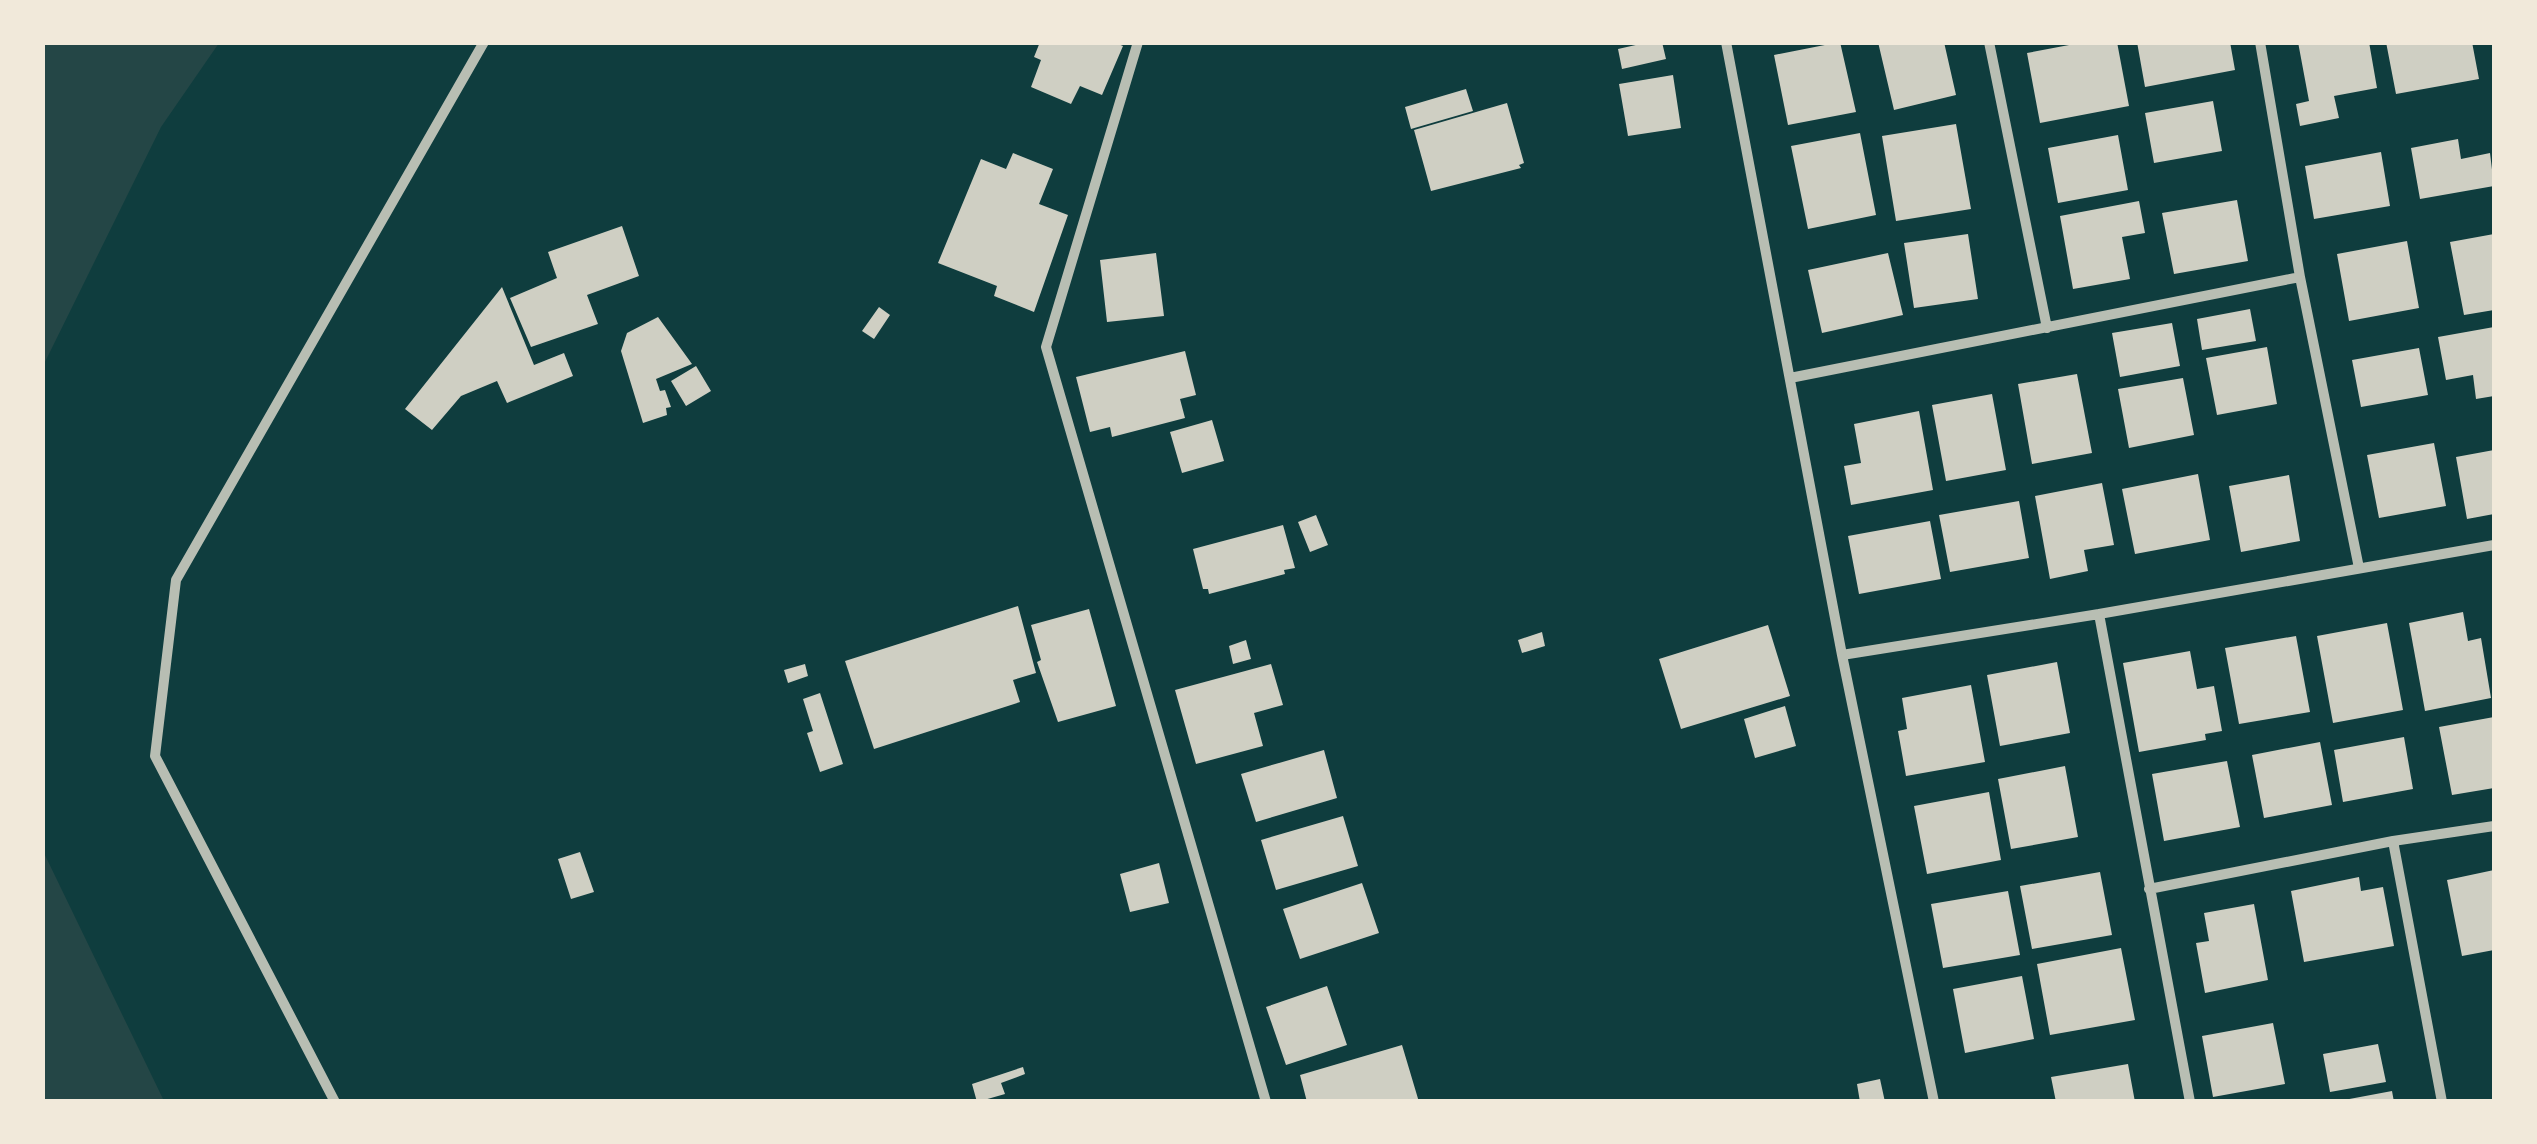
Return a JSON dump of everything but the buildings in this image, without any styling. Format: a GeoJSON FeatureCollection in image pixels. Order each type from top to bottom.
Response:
{"type":"FeatureCollection","features":[{"type":"Feature","properties":{"kind":"street"},"geometry":{"type":"LineString","coordinates":[[334,1102],[155,756],[176,580],[484,42]]}},
{"type":"Feature","properties":{"kind":"street"},"geometry":{"type":"LineString","coordinates":[[1138,42],[1046,347],[1266,1102]]}},
{"type":"Feature","properties":{"kind":"street"},"geometry":{"type":"LineString","coordinates":[[1726,42],[1842,655],[1934,1102]]}},
{"type":"Feature","properties":{"kind":"street"},"geometry":{"type":"LineString","coordinates":[[1989,42],[2047,328]]}},
{"type":"Feature","properties":{"kind":"street"},"geometry":{"type":"LineString","coordinates":[[2260,42],[2300,277],[2359,568]]}},
{"type":"Feature","properties":{"kind":"street"},"geometry":{"type":"LineString","coordinates":[[1790,378],[2300,277]]}},
{"type":"Feature","properties":{"kind":"street"},"geometry":{"type":"LineString","coordinates":[[1842,655],[2494,545]]}},
{"type":"Feature","properties":{"kind":"street"},"geometry":{"type":"LineString","coordinates":[[2098,614],[2190,1102]]}},
{"type":"Feature","properties":{"kind":"street"},"geometry":{"type":"LineString","coordinates":[[2149,889],[2393,841],[2494,826]]}},
{"type":"Feature","properties":{"kind":"street"},"geometry":{"type":"LineString","coordinates":[[2393,841],[2442,1102]]}},
{"type":"Feature","properties":{"kind":"shaded area"},"geometry":{"type":"Polygon","coordinates":[[[43,42],[219,43],[161,127],[43,366],[43,42]]]}},
{"type":"Feature","properties":{"kind":"shaded area"},"geometry":{"type":"Polygon","coordinates":[[[43,851],[164,1101],[43,1101],[43,851]]]}}]}
